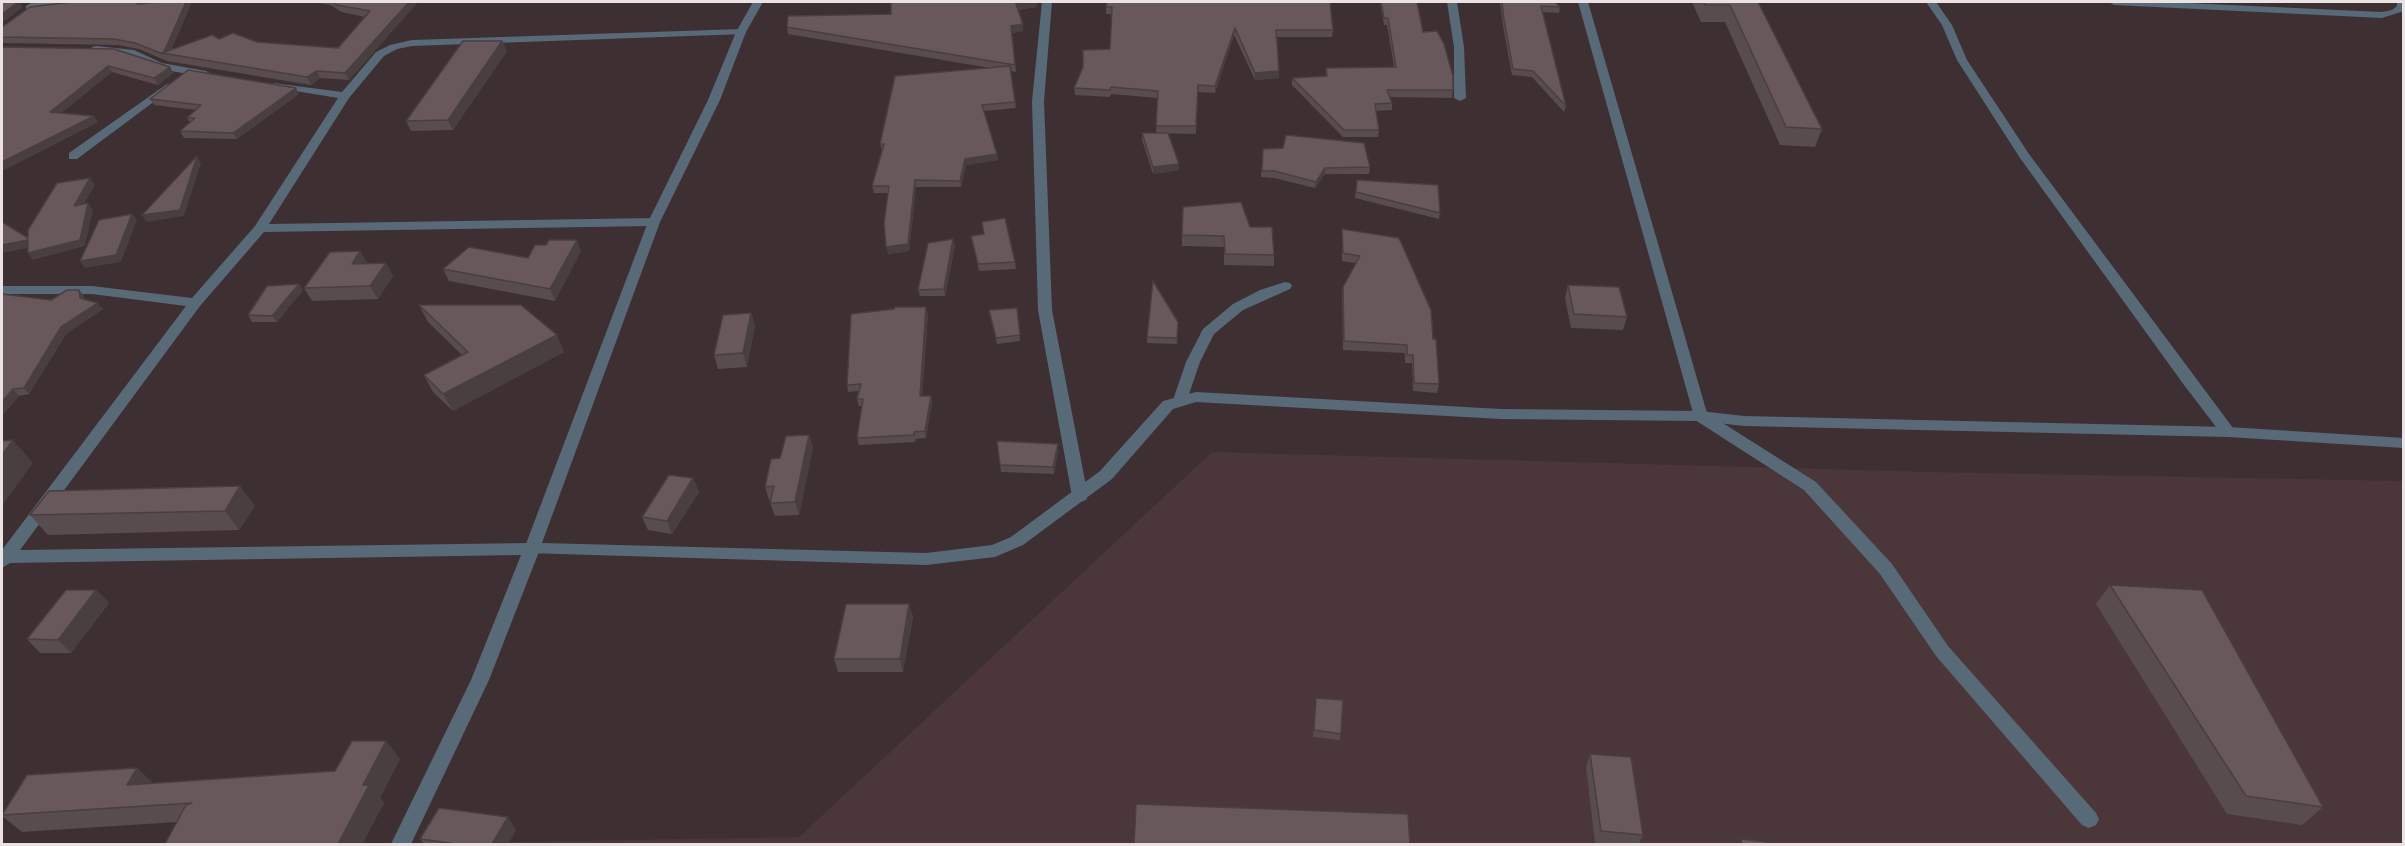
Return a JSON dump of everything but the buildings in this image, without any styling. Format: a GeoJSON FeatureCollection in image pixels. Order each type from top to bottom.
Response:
{"type":"FeatureCollection","features":[{"type":"Feature","properties":{"kind":"street"},"geometry":{"type":"LineString","coordinates":[[31,8],[77,2]]}},
{"type":"Feature","properties":{"kind":"street"},"geometry":{"type":"LineString","coordinates":[[401,844],[480,680],[532,549],[654,222],[714,100],[741,32],[758,2]]}},
{"type":"Feature","properties":{"kind":"street"},"geometry":{"type":"LineString","coordinates":[[1047,2],[1038,101],[1045,310],[1080,496]]}},
{"type":"Feature","properties":{"kind":"street"},"geometry":{"type":"LineString","coordinates":[[1452,2],[1459,47],[1460,98]]}},
{"type":"Feature","properties":{"kind":"street"},"geometry":{"type":"LineString","coordinates":[[1583,2],[1700,416],[1810,486],[1886,568],[1942,651],[2089,819]]}},
{"type":"Feature","properties":{"kind":"street"},"geometry":{"type":"LineString","coordinates":[[1930,2],[1947,25],[1962,60],[2024,155],[2228,432]]}},
{"type":"Feature","properties":{"kind":"street"},"geometry":{"type":"LineString","coordinates":[[2114,2],[2205,4],[2382,15],[2395,12],[2402,7],[2402,2]]}},
{"type":"Feature","properties":{"kind":"street"},"geometry":{"type":"LineString","coordinates":[[3,559],[195,303],[260,228],[345,96],[380,54],[403,44],[741,32]]}},
{"type":"Feature","properties":{"kind":"street"},"geometry":{"type":"LineString","coordinates":[[85,49],[134,53],[159,66],[220,76]]}},
{"type":"Feature","properties":{"kind":"street"},"geometry":{"type":"LineString","coordinates":[[73,156],[95,142],[188,71]]}},
{"type":"Feature","properties":{"kind":"street"},"geometry":{"type":"LineString","coordinates":[[262,82],[345,96]]}},
{"type":"Feature","properties":{"kind":"street"},"geometry":{"type":"LineString","coordinates":[[260,228],[654,222]]}},
{"type":"Feature","properties":{"kind":"street"},"geometry":{"type":"LineString","coordinates":[[1180,400],[1193,362],[1208,332],[1238,307],[1264,293],[1285,286]]}},
{"type":"Feature","properties":{"kind":"street"},"geometry":{"type":"LineString","coordinates":[[2,290],[92,290],[195,303]]}},
{"type":"Feature","properties":{"kind":"street"},"geometry":{"type":"LineString","coordinates":[[3,559],[532,549],[926,559],[967,556],[994,550],[1017,541],[1080,496],[1124,456],[1156,416],[1168,405],[1196,397],[1501,414],[1700,416],[1744,421],[2228,432],[2403,443]]}},
{"type":"Feature","properties":{"kind":"shaded area"},"geometry":{"type":"Polygon","coordinates":[[[1212,452],[1931,472],[2403,481],[2403,844],[391,844],[799,837],[1212,452]]]}}]}
